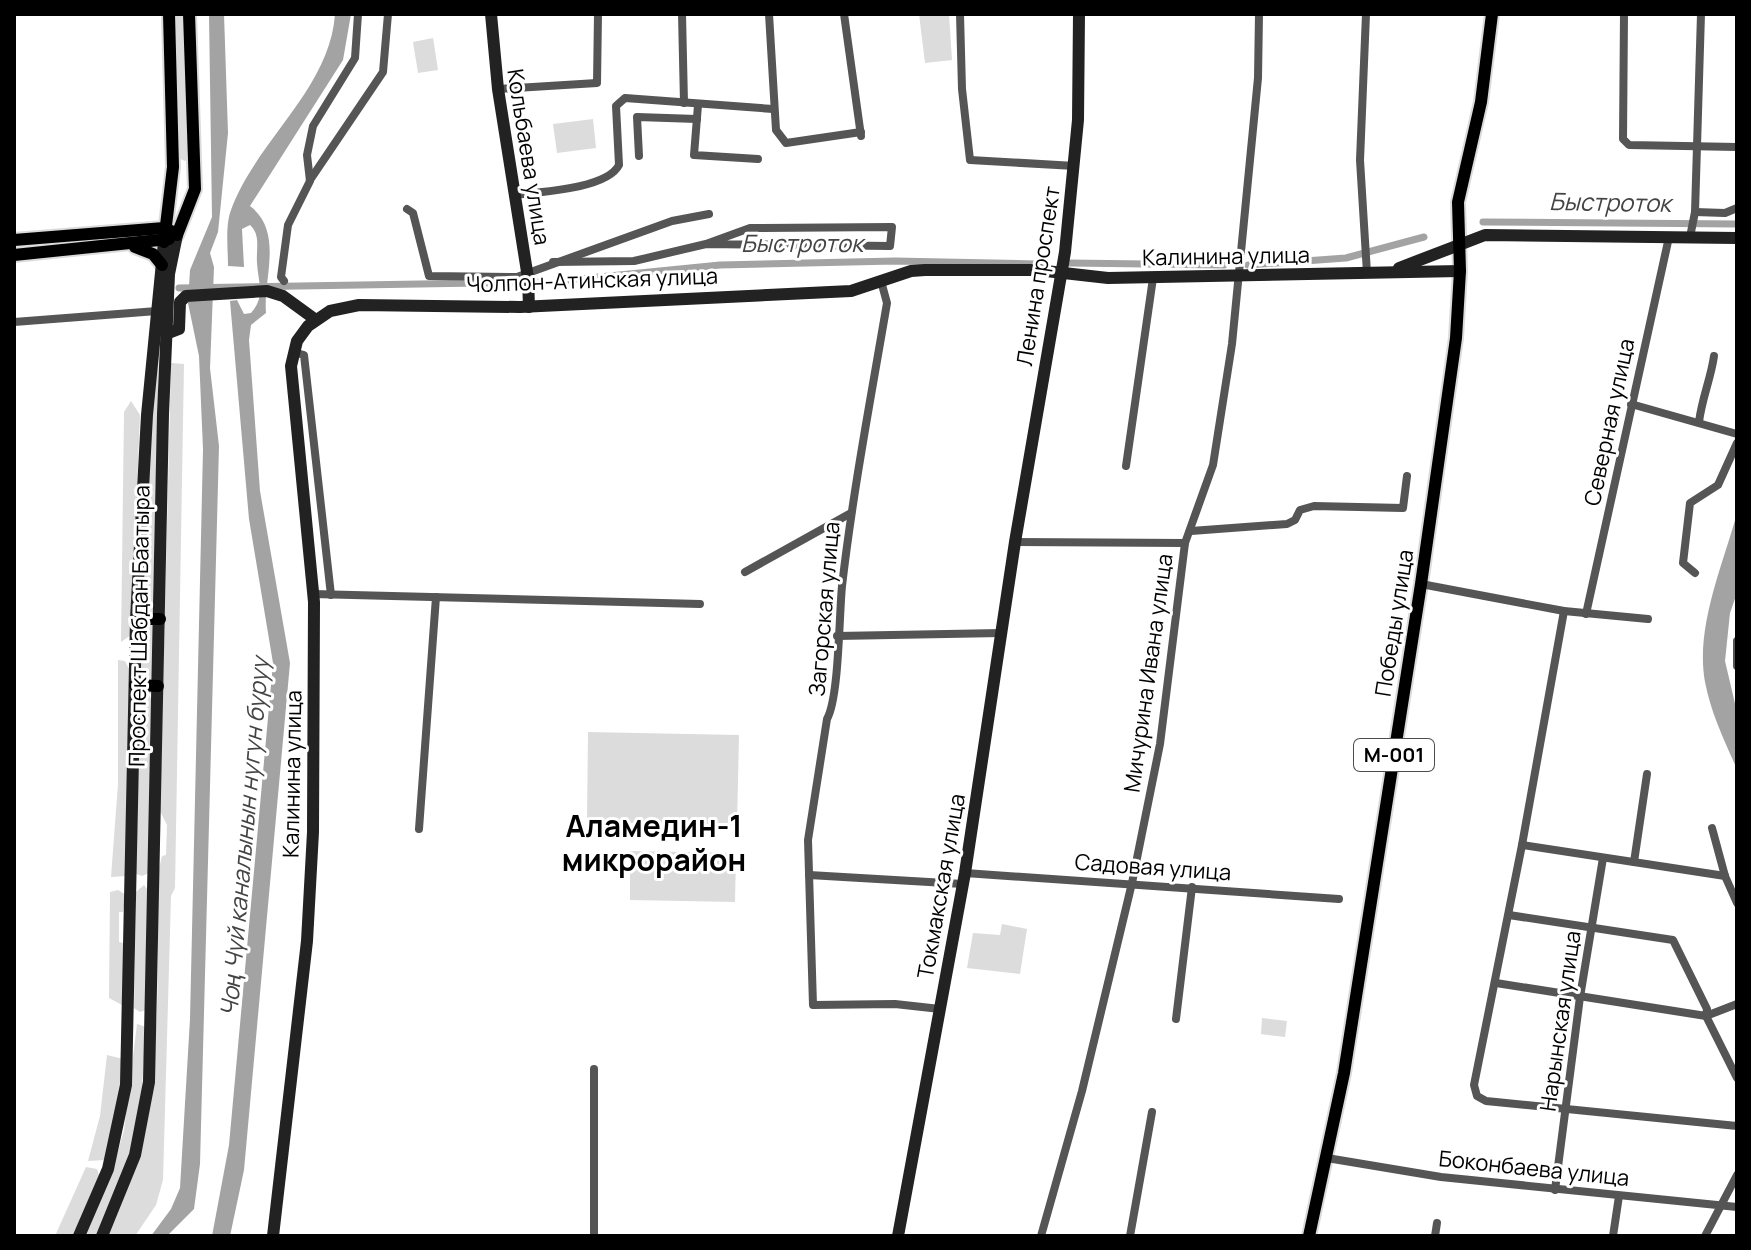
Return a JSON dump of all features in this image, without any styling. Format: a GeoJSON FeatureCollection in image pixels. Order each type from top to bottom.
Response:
{"type":"FeatureCollection","features":[{"type":"Feature","properties":{"kind":"main road","name":"Проспект Шабдан Баатыра"},"geometry":{"type":"LineString","coordinates":[[79,1236],[108,1169],[119,1130],[130,1014],[136,619],[147,415],[164,228],[173,167],[169,14]]}},
{"type":"Feature","properties":{"kind":"main road","name":"Проспект Шабдан Баатыра"},"geometry":{"type":"LineString","coordinates":[[102,1236],[128,1178],[141,1132],[149,1082],[166,334],[169,274],[177,235],[193,201],[189,14]]}},
{"type":"Feature","properties":{"kind":"main road","name":"Кольбаева улица"},"geometry":{"type":"LineString","coordinates":[[491,14],[498,89],[529,300]]}},
{"type":"Feature","properties":{"kind":"main road","name":"Ленина проспект"},"geometry":{"type":"LineString","coordinates":[[1021,542],[1075,166],[1079,14]]}},
{"type":"Feature","properties":{"kind":"main road","name":"Победы улица"},"geometry":{"type":"LineString","coordinates":[[1309,1236],[1327,1158],[1421,584],[1456,338],[1460,271],[1458,202],[1481,102],[1492,14]]}},
{"type":"Feature","properties":{"kind":"main road"},"geometry":{"type":"LineString","coordinates":[[173,167],[194,166]]}},
{"type":"Feature","properties":{"kind":"main road"},"geometry":{"type":"LineString","coordinates":[[128,231],[155,220],[169,205],[175,221],[186,220]]}},
{"type":"Feature","properties":{"kind":"main road","name":"Калинина улица"},"geometry":{"type":"LineString","coordinates":[[1392,270],[1485,235],[1669,237],[1692,223],[1737,238]]}},
{"type":"Feature","properties":{"kind":"main road"},"geometry":{"type":"LineString","coordinates":[[14,240],[164,228],[177,235]]}},
{"type":"Feature","properties":{"kind":"main road"},"geometry":{"type":"LineString","coordinates":[[14,255],[164,242],[177,235]]}},
{"type":"Feature","properties":{"kind":"main road"},"geometry":{"type":"LineString","coordinates":[[128,245],[148,251],[162,265]]}},
{"type":"Feature","properties":{"kind":"main road","name":"Чолпон-Атинская улица"},"geometry":{"type":"LineString","coordinates":[[316,320],[337,308],[359,305],[851,291],[918,271],[1037,270],[1059,275]]}},
{"type":"Feature","properties":{"kind":"main road","name":"Калинина улица"},"geometry":{"type":"LineString","coordinates":[[1059,275],[1153,278],[1392,270],[1460,271]]}},
{"type":"Feature","properties":{"kind":"main road"},"geometry":{"type":"LineString","coordinates":[[166,334],[179,329],[180,302],[186,296],[267,291],[283,296],[316,320],[302,334],[293,352]]}},
{"type":"Feature","properties":{"kind":"main road","name":"Калинина улица"},"geometry":{"type":"LineString","coordinates":[[273,1236],[308,925],[313,832],[313,594],[291,378],[293,352]]}},
{"type":"Feature","properties":{"kind":"main road","name":"Токмакская улица"},"geometry":{"type":"LineString","coordinates":[[898,1236],[964,879],[1001,633],[1021,542]]}},
{"type":"Feature","properties":{"kind":"main road"},"geometry":{"type":"LineString","coordinates":[[136,619],[160,619]]}},
{"type":"Feature","properties":{"kind":"main road"},"geometry":{"type":"LineString","coordinates":[[135,685],[158,686]]}},
{"type":"Feature","properties":{"kind":"main road"},"geometry":{"type":"LineString","coordinates":[[131,880],[153,881]]}},
{"type":"Feature","properties":{"kind":"main road"},"geometry":{"type":"LineString","coordinates":[[130,1014],[151,1019]]}},
{"type":"Feature","properties":{"kind":"street"},"geometry":{"type":"LineString","coordinates":[[310,181],[307,155],[313,126],[355,58],[358,14]]}},
{"type":"Feature","properties":{"kind":"street"},"geometry":{"type":"LineString","coordinates":[[284,281],[281,277],[288,225],[310,181],[383,72],[388,14]]}},
{"type":"Feature","properties":{"kind":"street"},"geometry":{"type":"LineString","coordinates":[[498,89],[597,83],[598,14]]}},
{"type":"Feature","properties":{"kind":"street"},"geometry":{"type":"LineString","coordinates":[[682,14],[684,103]]}},
{"type":"Feature","properties":{"kind":"street"},"geometry":{"type":"LineString","coordinates":[[769,14],[773,109],[776,130],[786,143],[861,134],[844,14]]}},
{"type":"Feature","properties":{"kind":"street"},"geometry":{"type":"LineString","coordinates":[[960,14],[962,89],[970,160],[1075,166]]}},
{"type":"Feature","properties":{"kind":"street","name":"Мичурина Ивана улица"},"geometry":{"type":"LineString","coordinates":[[1041,1236],[1082,1091],[1132,883],[1160,744],[1185,543],[1213,465],[1238,277],[1258,78],[1259,14]]}},
{"type":"Feature","properties":{"kind":"street"},"geometry":{"type":"LineString","coordinates":[[1366,14],[1360,160],[1367,273]]}},
{"type":"Feature","properties":{"kind":"street"},"geometry":{"type":"LineString","coordinates":[[1624,14],[1623,131],[1629,145],[1737,147]]}},
{"type":"Feature","properties":{"kind":"street"},"geometry":{"type":"LineString","coordinates":[[1701,14],[1692,223],[1737,208]]}},
{"type":"Feature","properties":{"kind":"street"},"geometry":{"type":"LineString","coordinates":[[513,195],[582,185],[616,172],[619,165],[616,106],[620,100],[773,109]]}},
{"type":"Feature","properties":{"kind":"street"},"geometry":{"type":"LineString","coordinates":[[698,105],[694,155],[758,159]]}},
{"type":"Feature","properties":{"kind":"street"},"geometry":{"type":"LineString","coordinates":[[639,156],[637,117],[697,119]]}},
{"type":"Feature","properties":{"kind":"street"},"geometry":{"type":"LineString","coordinates":[[407,209],[413,213],[429,276],[527,275],[553,262],[672,221],[709,214]]}},
{"type":"Feature","properties":{"kind":"street"},"geometry":{"type":"LineString","coordinates":[[553,262],[634,261],[706,244],[750,228],[892,227],[890,246],[706,244]]}},
{"type":"Feature","properties":{"kind":"street","name":"Северная улица"},"geometry":{"type":"LineString","coordinates":[[1586,614],[1669,237]]}},
{"type":"Feature","properties":{"kind":"street"},"geometry":{"type":"LineString","coordinates":[[1126,466],[1153,278]]}},
{"type":"Feature","properties":{"kind":"street","name":"Загорская улица"},"geometry":{"type":"LineString","coordinates":[[881,281],[887,303],[851,513],[837,636],[834,707],[827,719],[808,840],[813,1005],[895,1004],[940,1009]]}},
{"type":"Feature","properties":{"kind":"street"},"geometry":{"type":"LineString","coordinates":[[14,322],[157,311]]}},
{"type":"Feature","properties":{"kind":"street"},"geometry":{"type":"LineString","coordinates":[[293,352],[304,355],[331,595]]}},
{"type":"Feature","properties":{"kind":"street"},"geometry":{"type":"LineString","coordinates":[[1699,422],[1705,383],[1711,376],[1714,356]]}},
{"type":"Feature","properties":{"kind":"street"},"geometry":{"type":"LineString","coordinates":[[1631,404],[1737,434]]}},
{"type":"Feature","properties":{"kind":"street"},"geometry":{"type":"LineString","coordinates":[[1695,573],[1683,563],[1690,503],[1718,485],[1737,443]]}},
{"type":"Feature","properties":{"kind":"street"},"geometry":{"type":"LineString","coordinates":[[1191,531],[1287,524],[1295,520],[1303,508],[1314,506],[1403,508],[1407,476]]}},
{"type":"Feature","properties":{"kind":"street"},"geometry":{"type":"LineString","coordinates":[[745,572],[851,513]]}},
{"type":"Feature","properties":{"kind":"street"},"geometry":{"type":"LineString","coordinates":[[1021,542],[1185,543]]}},
{"type":"Feature","properties":{"kind":"street"},"geometry":{"type":"LineString","coordinates":[[1421,584],[1564,611],[1648,619]]}},
{"type":"Feature","properties":{"kind":"street"},"geometry":{"type":"LineString","coordinates":[[313,594],[700,604]]}},
{"type":"Feature","properties":{"kind":"street"},"geometry":{"type":"LineString","coordinates":[[419,829],[436,597]]}},
{"type":"Feature","properties":{"kind":"street"},"geometry":{"type":"LineString","coordinates":[[1564,611],[1509,915],[1474,1085],[1477,1096],[1486,1101],[1564,1111],[1737,1126]]}},
{"type":"Feature","properties":{"kind":"street"},"geometry":{"type":"LineString","coordinates":[[837,636],[1001,633]]}},
{"type":"Feature","properties":{"kind":"street"},"geometry":{"type":"LineString","coordinates":[[1737,641],[1737,666]]}},
{"type":"Feature","properties":{"kind":"street"},"geometry":{"type":"LineString","coordinates":[[1634,862],[1647,774]]}},
{"type":"Feature","properties":{"kind":"street"},"geometry":{"type":"LineString","coordinates":[[1712,828],[1725,876],[1737,903]]}},
{"type":"Feature","properties":{"kind":"street"},"geometry":{"type":"LineString","coordinates":[[1522,845],[1725,876]]}},
{"type":"Feature","properties":{"kind":"street","name":"Нарынская улица"},"geometry":{"type":"LineString","coordinates":[[1555,1190],[1580,997],[1603,858]]}},
{"type":"Feature","properties":{"kind":"street","name":"Садовая улица"},"geometry":{"type":"LineString","coordinates":[[809,875],[1132,883],[1339,899]]}},
{"type":"Feature","properties":{"kind":"street"},"geometry":{"type":"LineString","coordinates":[[1176,1019],[1192,887]]}},
{"type":"Feature","properties":{"kind":"street"},"geometry":{"type":"LineString","coordinates":[[1509,915],[1673,940],[1737,1078]]}},
{"type":"Feature","properties":{"kind":"street"},"geometry":{"type":"LineString","coordinates":[[1496,983],[1706,1012],[1737,1004]]}},
{"type":"Feature","properties":{"kind":"street"},"geometry":{"type":"LineString","coordinates":[[594,1069],[594,1236]]}},
{"type":"Feature","properties":{"kind":"street"},"geometry":{"type":"LineString","coordinates":[[1130,1236],[1152,1112]]}},
{"type":"Feature","properties":{"kind":"street","name":"Боконбаева улица"},"geometry":{"type":"LineString","coordinates":[[1327,1158],[1555,1190],[1737,1207]]}},
{"type":"Feature","properties":{"kind":"street"},"geometry":{"type":"LineString","coordinates":[[1705,1236],[1737,1175]]}},
{"type":"Feature","properties":{"kind":"street"},"geometry":{"type":"LineString","coordinates":[[1613,1236],[1619,1196]]}},
{"type":"Feature","properties":{"kind":"street"},"geometry":{"type":"LineString","coordinates":[[1435,1236],[1437,1223]]}},
{"type":"Feature","properties":{"kind":"shaded area"},"geometry":{"type":"Polygon","coordinates":[[[174,14],[185,14],[189,158],[185,161],[178,158],[174,14]]]}},
{"type":"Feature","properties":{"kind":"shaded area"},"geometry":{"type":"Polygon","coordinates":[[[209,14],[224,14],[228,133],[218,232],[210,253],[214,267],[210,368],[219,446],[200,1164],[194,1209],[167,1236],[151,1236],[171,1209],[180,1188],[190,1019],[203,449],[199,356],[188,303],[190,270],[212,217],[209,14]]]}},
{"type":"Feature","properties":{"kind":"shaded area"},"geometry":{"type":"Polygon","coordinates":[[[335,14],[351,14],[343,60],[250,206],[260,217],[269,242],[266,313],[251,325],[249,340],[260,491],[290,663],[244,1170],[230,1236],[212,1236],[229,1145],[273,663],[249,519],[230,301],[237,300],[244,314],[251,313],[256,307],[260,289],[257,238],[250,225],[242,229],[244,267],[228,266],[228,223],[242,185],[320,67],[330,41],[335,14]]]}},
{"type":"Feature","properties":{"kind":"shaded area"},"geometry":{"type":"Polygon","coordinates":[[[919,14],[949,14],[952,60],[925,63],[919,14]]]}},
{"type":"Feature","properties":{"kind":"shaded area"},"geometry":{"type":"Polygon","coordinates":[[[433,38],[438,70],[418,73],[413,42],[433,38]]]}},
{"type":"Feature","properties":{"kind":"shaded area"},"geometry":{"type":"Polygon","coordinates":[[[593,119],[596,148],[557,153],[553,124],[593,119]]]}},
{"type":"Feature","properties":{"kind":"shaded area"},"geometry":{"type":"Polygon","coordinates":[[[159,348],[153,610],[148,612],[141,606],[148,455],[159,348]]]}},
{"type":"Feature","properties":{"kind":"shaded area"},"geometry":{"type":"Polygon","coordinates":[[[171,363],[184,364],[175,888],[171,896],[163,1180],[156,1205],[135,1236],[108,1236],[140,1147],[154,1058],[158,873],[162,856],[166,855],[167,825],[160,811],[171,363]]]}},
{"type":"Feature","properties":{"kind":"shaded area"},"geometry":{"type":"Polygon","coordinates":[[[131,401],[140,415],[131,635],[121,642],[124,412],[131,401]]]}},
{"type":"Feature","properties":{"kind":"shaded area"},"geometry":{"type":"Polygon","coordinates":[[[1737,513],[1737,593],[1730,613],[1725,661],[1737,712],[1737,769],[1711,705],[1703,661],[1712,596],[1737,513]]]}},
{"type":"Feature","properties":{"kind":"shaded area"},"geometry":{"type":"Polygon","coordinates":[[[145,623],[154,625],[153,676],[149,679],[140,674],[141,627],[145,623]]]}},
{"type":"Feature","properties":{"kind":"shaded area"},"geometry":{"type":"Polygon","coordinates":[[[118,660],[125,661],[131,673],[126,876],[111,877],[118,784],[118,660]]]}},
{"type":"Feature","properties":{"kind":"shaded area"},"geometry":{"type":"Polygon","coordinates":[[[143,695],[149,695],[153,702],[149,873],[142,876],[136,874],[140,701],[143,695]]]}},
{"type":"Feature","properties":{"kind":"shaded area"},"geometry":{"type":"Polygon","coordinates":[[[588,732],[739,735],[737,825],[587,822],[588,732]]]}},
{"type":"Feature","properties":{"kind":"shaded area"},"geometry":{"type":"Polygon","coordinates":[[[630,851],[736,853],[735,902],[630,900],[630,851]]]}},
{"type":"Feature","properties":{"kind":"shaded area"},"geometry":{"type":"Polygon","coordinates":[[[144,885],[147,889],[146,1010],[140,1012],[134,1008],[136,892],[144,885]]]}},
{"type":"Feature","properties":{"kind":"shaded area"},"geometry":{"type":"Polygon","coordinates":[[[118,890],[126,895],[123,912],[119,912],[124,1006],[109,998],[110,892],[118,890]]]}},
{"type":"Feature","properties":{"kind":"shaded area"},"geometry":{"type":"Polygon","coordinates":[[[1002,924],[1027,929],[1020,974],[967,968],[973,933],[1000,935],[1002,924]]]}},
{"type":"Feature","properties":{"kind":"shaded area"},"geometry":{"type":"Polygon","coordinates":[[[1262,1018],[1287,1021],[1285,1037],[1261,1034],[1262,1018]]]}},
{"type":"Feature","properties":{"kind":"shaded area"},"geometry":{"type":"Polygon","coordinates":[[[137,1024],[146,1027],[141,1103],[128,1161],[97,1236],[83,1236],[116,1158],[124,1130],[137,1024]]]}},
{"type":"Feature","properties":{"kind":"shaded area"},"geometry":{"type":"Polygon","coordinates":[[[107,1055],[123,1059],[122,1082],[105,1160],[88,1161],[100,1116],[107,1055]]]}},
{"type":"Feature","properties":{"kind":"shaded area"},"geometry":{"type":"Polygon","coordinates":[[[86,1167],[97,1169],[99,1175],[73,1236],[55,1236],[86,1167]]]}},
{"type":"Feature","properties":{"kind":"waterway","name":"Быстроток"},"geometry":{"type":"LineString","coordinates":[[1483,222],[1737,224]]}},
{"type":"Feature","properties":{"kind":"waterway","name":"Быстроток"},"geometry":{"type":"LineString","coordinates":[[1248,265],[1346,258],[1424,237]]}},
{"type":"Feature","properties":{"kind":"waterway","name":"Быстроток"},"geometry":{"type":"LineString","coordinates":[[569,280],[720,265],[895,261],[1036,264]]}},
{"type":"Feature","properties":{"kind":"waterway","name":"Быстроток"},"geometry":{"type":"LineString","coordinates":[[1069,263],[1224,265]]}},
{"type":"Feature","properties":{"kind":"waterway","name":"Быстроток"},"geometry":{"type":"LineString","coordinates":[[179,288],[537,282]]}},
{"type":"Feature","properties":{"kind":"district","name":"Аламедин-1 микрорайон"},"geometry":{"type":"Point","coordinates":[654,844]}},
{"type":"Feature","properties":{"kind":"water label","name":"Чоң Чүй каналынын нугун буруу"},"geometry":{"type":"Point","coordinates":[245,837]}}]}
